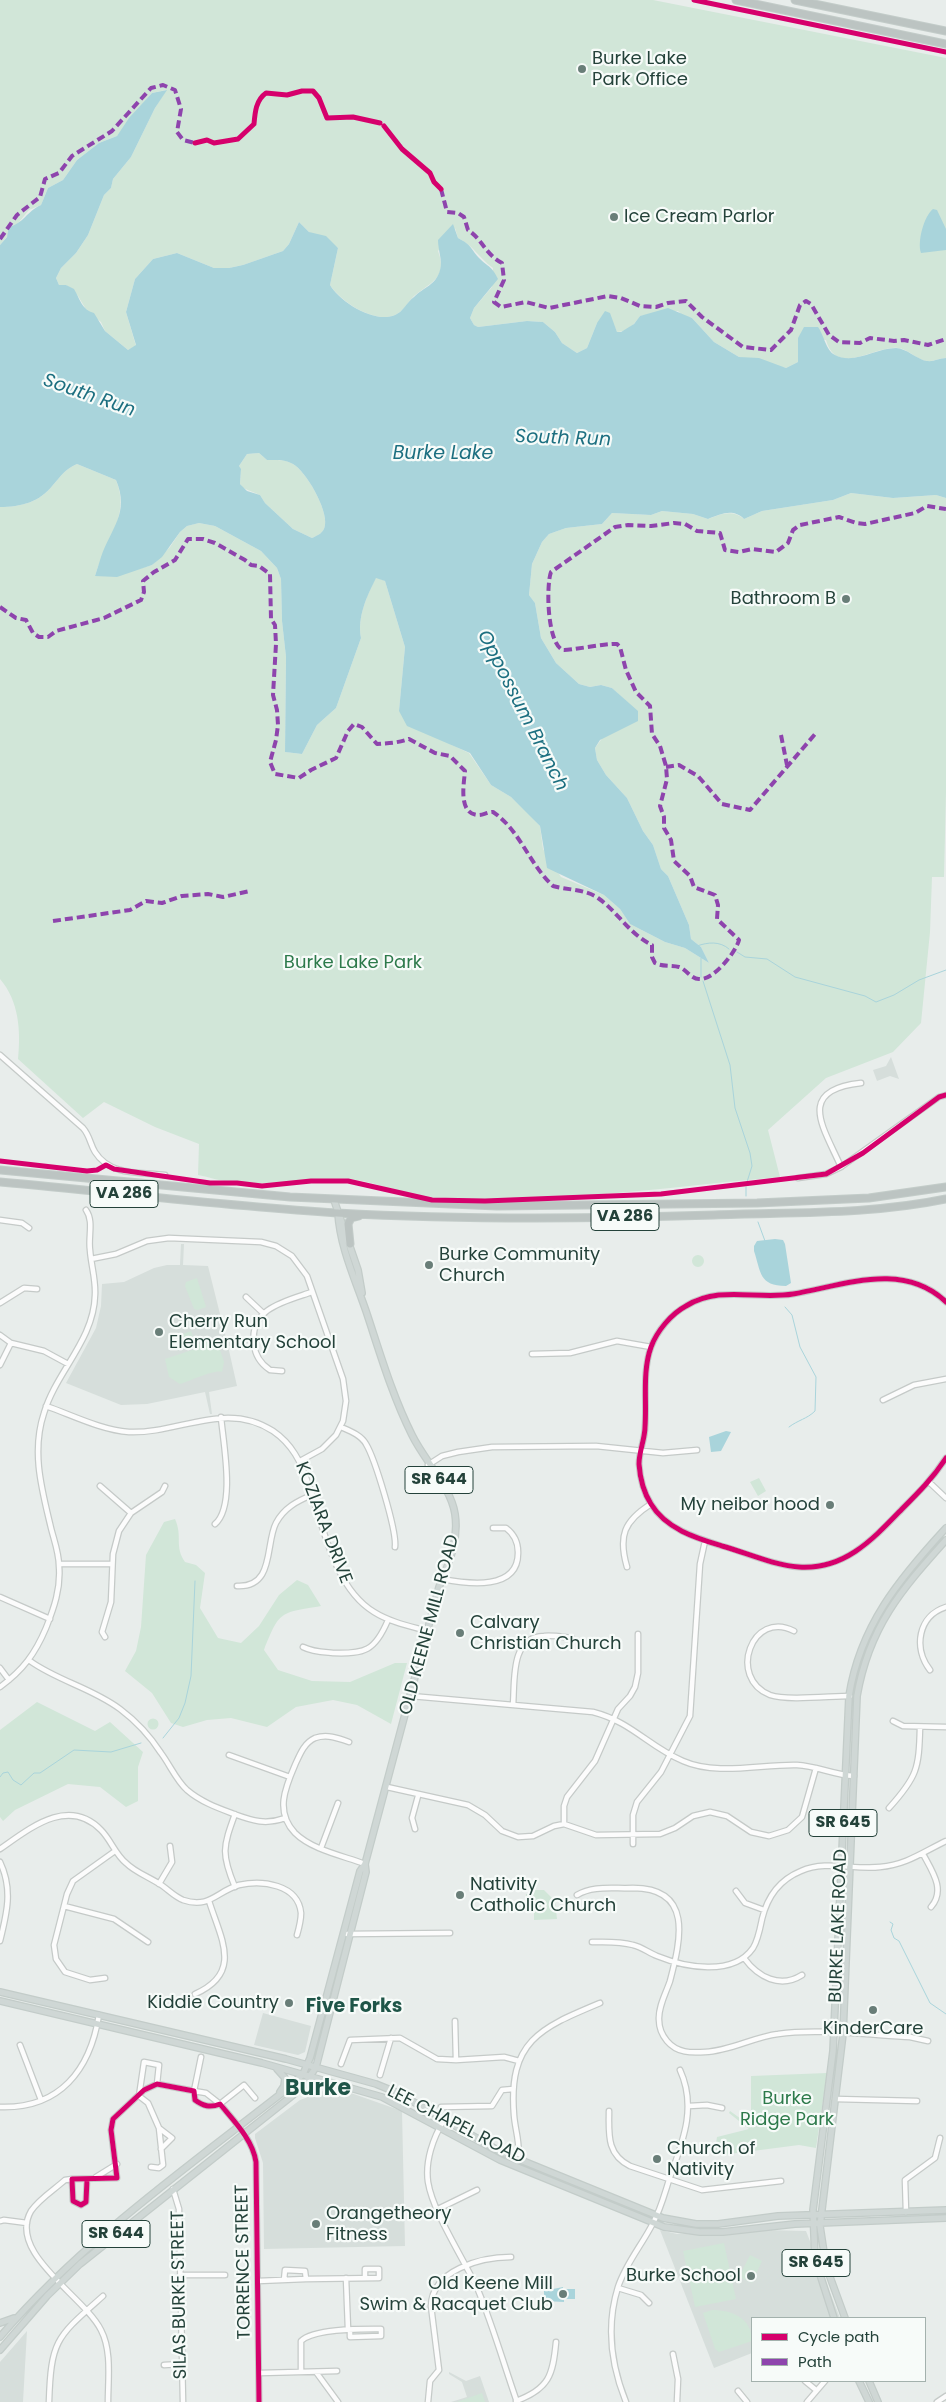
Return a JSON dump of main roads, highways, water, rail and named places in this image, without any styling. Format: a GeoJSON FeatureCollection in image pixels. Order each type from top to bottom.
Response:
{"type":"FeatureCollection","features":[{"type":"Feature","properties":{"kind":"highway"},"geometry":{"type":"LineString","coordinates":[[736,0],[946,44]]}},
{"type":"Feature","properties":{"kind":"highway"},"geometry":{"type":"LineString","coordinates":[[795,0],[946,31]]}},
{"type":"Feature","properties":{"kind":"highway","name":"VA 286"},"geometry":{"type":"LineString","coordinates":[[0,1170],[334,1200],[536,1207],[869,1198],[946,1187]]}},
{"type":"Feature","properties":{"kind":"highway","name":"VA 286"},"geometry":{"type":"LineString","coordinates":[[0,1182],[366,1214],[565,1219],[776,1215],[894,1209],[946,1199]]}},
{"type":"Feature","properties":{"kind":"highway"},"geometry":{"type":"LineString","coordinates":[[350,1244],[349,1221],[356,1216],[366,1214]]}},
{"type":"Feature","properties":{"kind":"main road","name":"OLD KEENE MILL ROAD"},"geometry":{"type":"LineString","coordinates":[[334,1200],[358,1270],[366,1310]]}},
{"type":"Feature","properties":{"kind":"main road","name":"OLD KEENE MILL ROAD"},"geometry":{"type":"LineString","coordinates":[[0,2337],[55,2277],[92,2244],[303,2074],[308,2064],[366,1872],[366,1864],[427,1631],[442,1579],[455,1546],[455,1514],[450,1497],[428,1465],[411,1434],[394,1394],[351,1270],[339,1226],[338,1212]]}},
{"type":"Feature","properties":{"kind":"main road","name":"BURKE LAKE ROAD"},"geometry":{"type":"LineString","coordinates":[[834,2317],[815,2259],[813,2223],[834,2034],[849,1696],[858,1655],[876,1615],[946,1528]]}},
{"type":"Feature","properties":{"kind":"main road","name":"BURKE LAKE ROAD"},"geometry":{"type":"LineString","coordinates":[[845,2317],[826,2266],[821,2222],[843,2034],[857,1696],[862,1667],[877,1630],[898,1598],[946,1540]]}},
{"type":"Feature","properties":{"kind":"main road","name":"OLD KEENE MILL ROAD"},"geometry":{"type":"LineString","coordinates":[[1,2345],[61,2282],[106,2243],[293,2095],[312,2076],[316,2067],[346,1934]]}},
{"type":"Feature","properties":{"kind":"main road","name":"LEE CHAPEL ROAD"},"geometry":{"type":"LineString","coordinates":[[0,1992],[308,2064],[391,2090],[480,2141],[518,2159],[588,2186],[656,2216],[682,2222],[708,2224],[814,2215],[946,2210]]}},
{"type":"Feature","properties":{"kind":"main road","name":"LEE CHAPEL ROAD"},"geometry":{"type":"LineString","coordinates":[[0,2001],[270,2065],[388,2100],[515,2167],[573,2188],[653,2224],[677,2229],[711,2232],[821,2222],[946,2218]]}},
{"type":"Feature","properties":{"kind":"main road"},"geometry":{"type":"LineString","coordinates":[[270,2065],[283,2073],[286,2081],[283,2089],[274,2099]]}},
{"type":"Feature","properties":{"kind":"main road"},"geometry":{"type":"LineString","coordinates":[[0,2323],[11,2320],[23,2310]]}},
{"type":"Feature","properties":{"kind":"main road"},"geometry":{"type":"LineString","coordinates":[[859,2382],[869,2402]]}},
{"type":"Feature","properties":{"kind":"main road"},"geometry":{"type":"LineString","coordinates":[[869,2382],[878,2402]]}},
{"type":"Feature","properties":{"kind":"water","name":"Burke Lake"},"geometry":{"type":"Polygon","coordinates":[[[167,90],[155,108],[131,157],[113,179],[111,188],[104,195],[88,235],[76,253],[61,268],[56,278],[59,285],[66,285],[74,289],[84,307],[94,313],[105,331],[128,350],[136,345],[126,312],[135,279],[153,259],[177,253],[214,268],[229,268],[243,265],[283,251],[289,244],[299,222],[309,232],[326,236],[338,248],[330,285],[342,298],[368,314],[387,317],[398,314],[412,299],[436,279],[441,267],[438,240],[453,224],[458,238],[469,245],[479,258],[492,269],[498,279],[474,308],[470,318],[474,325],[478,327],[527,321],[543,322],[555,332],[562,343],[577,353],[587,348],[597,323],[605,311],[610,313],[617,332],[621,332],[634,324],[640,316],[668,308],[692,318],[714,342],[739,357],[759,358],[786,368],[798,362],[798,338],[804,327],[818,327],[829,350],[842,358],[857,357],[896,348],[927,361],[946,358],[946,498],[936,495],[893,498],[851,493],[833,500],[762,511],[744,519],[731,513],[708,519],[693,514],[662,511],[651,515],[612,513],[602,524],[566,528],[549,534],[542,542],[532,564],[529,595],[535,603],[541,638],[556,663],[579,684],[590,687],[601,685],[612,688],[638,711],[638,721],[600,740],[595,748],[597,760],[606,775],[627,798],[643,831],[653,845],[661,869],[668,876],[689,925],[691,939],[701,947],[709,963],[685,948],[665,942],[630,924],[620,909],[604,895],[547,868],[540,826],[511,797],[491,785],[470,753],[407,726],[399,711],[405,647],[385,581],[376,578],[366,599],[360,622],[361,638],[336,708],[317,725],[302,754],[285,752],[286,657],[282,621],[281,579],[277,568],[261,551],[215,526],[199,523],[187,526],[180,532],[162,557],[152,565],[117,577],[95,576],[105,547],[118,520],[121,502],[120,492],[116,480],[77,464],[66,470],[42,496],[23,505],[0,507],[0,245],[7,237],[9,227],[18,223],[41,205],[48,188],[63,180],[77,160],[99,143],[117,136],[129,118],[152,93],[167,90]],[[259,453],[247,454],[239,466],[241,469],[240,484],[247,491],[260,495],[265,503],[293,529],[312,538],[320,533],[325,525],[325,518],[320,501],[310,482],[290,462],[267,460],[259,453]]]}},
{"type":"Feature","properties":{"kind":"water"},"geometry":{"type":"Polygon","coordinates":[[[933,209],[937,210],[946,229],[946,250],[921,253],[922,230],[927,217],[933,209]]]}},
{"type":"Feature","properties":{"kind":"water"},"geometry":{"type":"Polygon","coordinates":[[[783,1240],[785,1244],[791,1283],[786,1286],[771,1283],[762,1276],[754,1251],[757,1241],[783,1240]]]}},
{"type":"Feature","properties":{"kind":"water"},"geometry":{"type":"Polygon","coordinates":[[[726,1431],[731,1432],[721,1451],[711,1452],[709,1437],[726,1431]]]}},
{"type":"Feature","properties":{"kind":"water"},"geometry":{"type":"Polygon","coordinates":[[[544,2287],[547,2287],[548,2290],[563,2287],[563,2289],[575,2289],[575,2299],[564,2299],[564,2302],[544,2301],[544,2287]]]}},
{"type":"Feature","properties":{"kind":"waterway","name":"Oppossum Branch"},"geometry":{"type":"LineString","coordinates":[[697,946],[714,943],[729,949]]}},
{"type":"Feature","properties":{"kind":"waterway","name":"Oppossum Branch"},"geometry":{"type":"LineString","coordinates":[[737,952],[745,957],[767,959],[795,977],[865,996],[876,1002],[894,995],[919,980],[946,970]]}},
{"type":"Feature","properties":{"kind":"waterway"},"geometry":{"type":"LineString","coordinates":[[701,958],[701,977]]}},
{"type":"Feature","properties":{"kind":"waterway"},"geometry":{"type":"LineString","coordinates":[[703,981],[730,1065],[735,1108],[750,1153],[752,1166],[747,1182]]}},
{"type":"Feature","properties":{"kind":"waterway"},"geometry":{"type":"LineString","coordinates":[[746,1187],[746,1196]]}},
{"type":"Feature","properties":{"kind":"waterway"},"geometry":{"type":"LineString","coordinates":[[758,1222],[765,1241]]}},
{"type":"Feature","properties":{"kind":"waterway"},"geometry":{"type":"LineString","coordinates":[[785,1307],[792,1315],[800,1347],[816,1377],[815,1411],[789,1427]]}},
{"type":"Feature","properties":{"kind":"waterway"},"geometry":{"type":"LineString","coordinates":[[163,1738],[179,1718],[185,1703],[191,1676],[195,1581]]}},
{"type":"Feature","properties":{"kind":"waterway"},"geometry":{"type":"LineString","coordinates":[[0,1777],[3,1773],[8,1772],[13,1780],[21,1785],[34,1773],[40,1773],[74,1750],[111,1752],[141,1743]]}},
{"type":"Feature","properties":{"kind":"waterway"},"geometry":{"type":"LineString","coordinates":[[890,1922],[893,1924],[891,1930],[894,1938],[899,1941],[930,2003],[946,2014]]}},
{"type":"Feature","properties":{"kind":"place","name":"Burke Lake Park Office"},"geometry":{"type":"Point","coordinates":[582,69]}},
{"type":"Feature","properties":{"kind":"place","name":"Ice Cream Parlor"},"geometry":{"type":"Point","coordinates":[614,217]}},
{"type":"Feature","properties":{"kind":"place","name":"Bathroom B"},"geometry":{"type":"Point","coordinates":[846,599]}},
{"type":"Feature","properties":{"kind":"place","name":"Burke Community Church"},"geometry":{"type":"Point","coordinates":[429,1265]}},
{"type":"Feature","properties":{"kind":"place","name":"Cherry Run Elementary School"},"geometry":{"type":"Point","coordinates":[159,1332]}},
{"type":"Feature","properties":{"kind":"place","name":"My neibor hood"},"geometry":{"type":"Point","coordinates":[830,1505]}},
{"type":"Feature","properties":{"kind":"place","name":"Calvary Christian Church"},"geometry":{"type":"Point","coordinates":[460,1633]}},
{"type":"Feature","properties":{"kind":"place","name":"Nativity Catholic Church"},"geometry":{"type":"Point","coordinates":[460,1895]}},
{"type":"Feature","properties":{"kind":"place","name":"Kiddie Country"},"geometry":{"type":"Point","coordinates":[289,2003]}},
{"type":"Feature","properties":{"kind":"place","name":"KinderCare"},"geometry":{"type":"Point","coordinates":[873,2010]}},
{"type":"Feature","properties":{"kind":"place","name":"Church of Nativity"},"geometry":{"type":"Point","coordinates":[657,2159]}},
{"type":"Feature","properties":{"kind":"place","name":"Orangetheory Fitness"},"geometry":{"type":"Point","coordinates":[316,2224]}},
{"type":"Feature","properties":{"kind":"place","name":"Burke School"},"geometry":{"type":"Point","coordinates":[751,2276]}},
{"type":"Feature","properties":{"kind":"place","name":"Old Keene Mill Swim & Racquet Club"},"geometry":{"type":"Point","coordinates":[563,2294]}},
{"type":"Feature","properties":{"kind":"district","name":"Five Forks"},"geometry":{"type":"Point","coordinates":[354,2007]}},
{"type":"Feature","properties":{"kind":"district","name":"Burke"},"geometry":{"type":"Point","coordinates":[318,2089]}},
{"type":"Feature","properties":{"kind":"water label","name":"South Run"},"geometry":{"type":"Point","coordinates":[89,396]}},
{"type":"Feature","properties":{"kind":"water label","name":"South Run"},"geometry":{"type":"Point","coordinates":[563,439]}},
{"type":"Feature","properties":{"kind":"park label","name":"Burke Lake Park"},"geometry":{"type":"Point","coordinates":[353,963]}},
{"type":"Feature","properties":{"kind":"park label","name":"Burke Ridge Park"},"geometry":{"type":"Point","coordinates":[787,2109]}}]}
